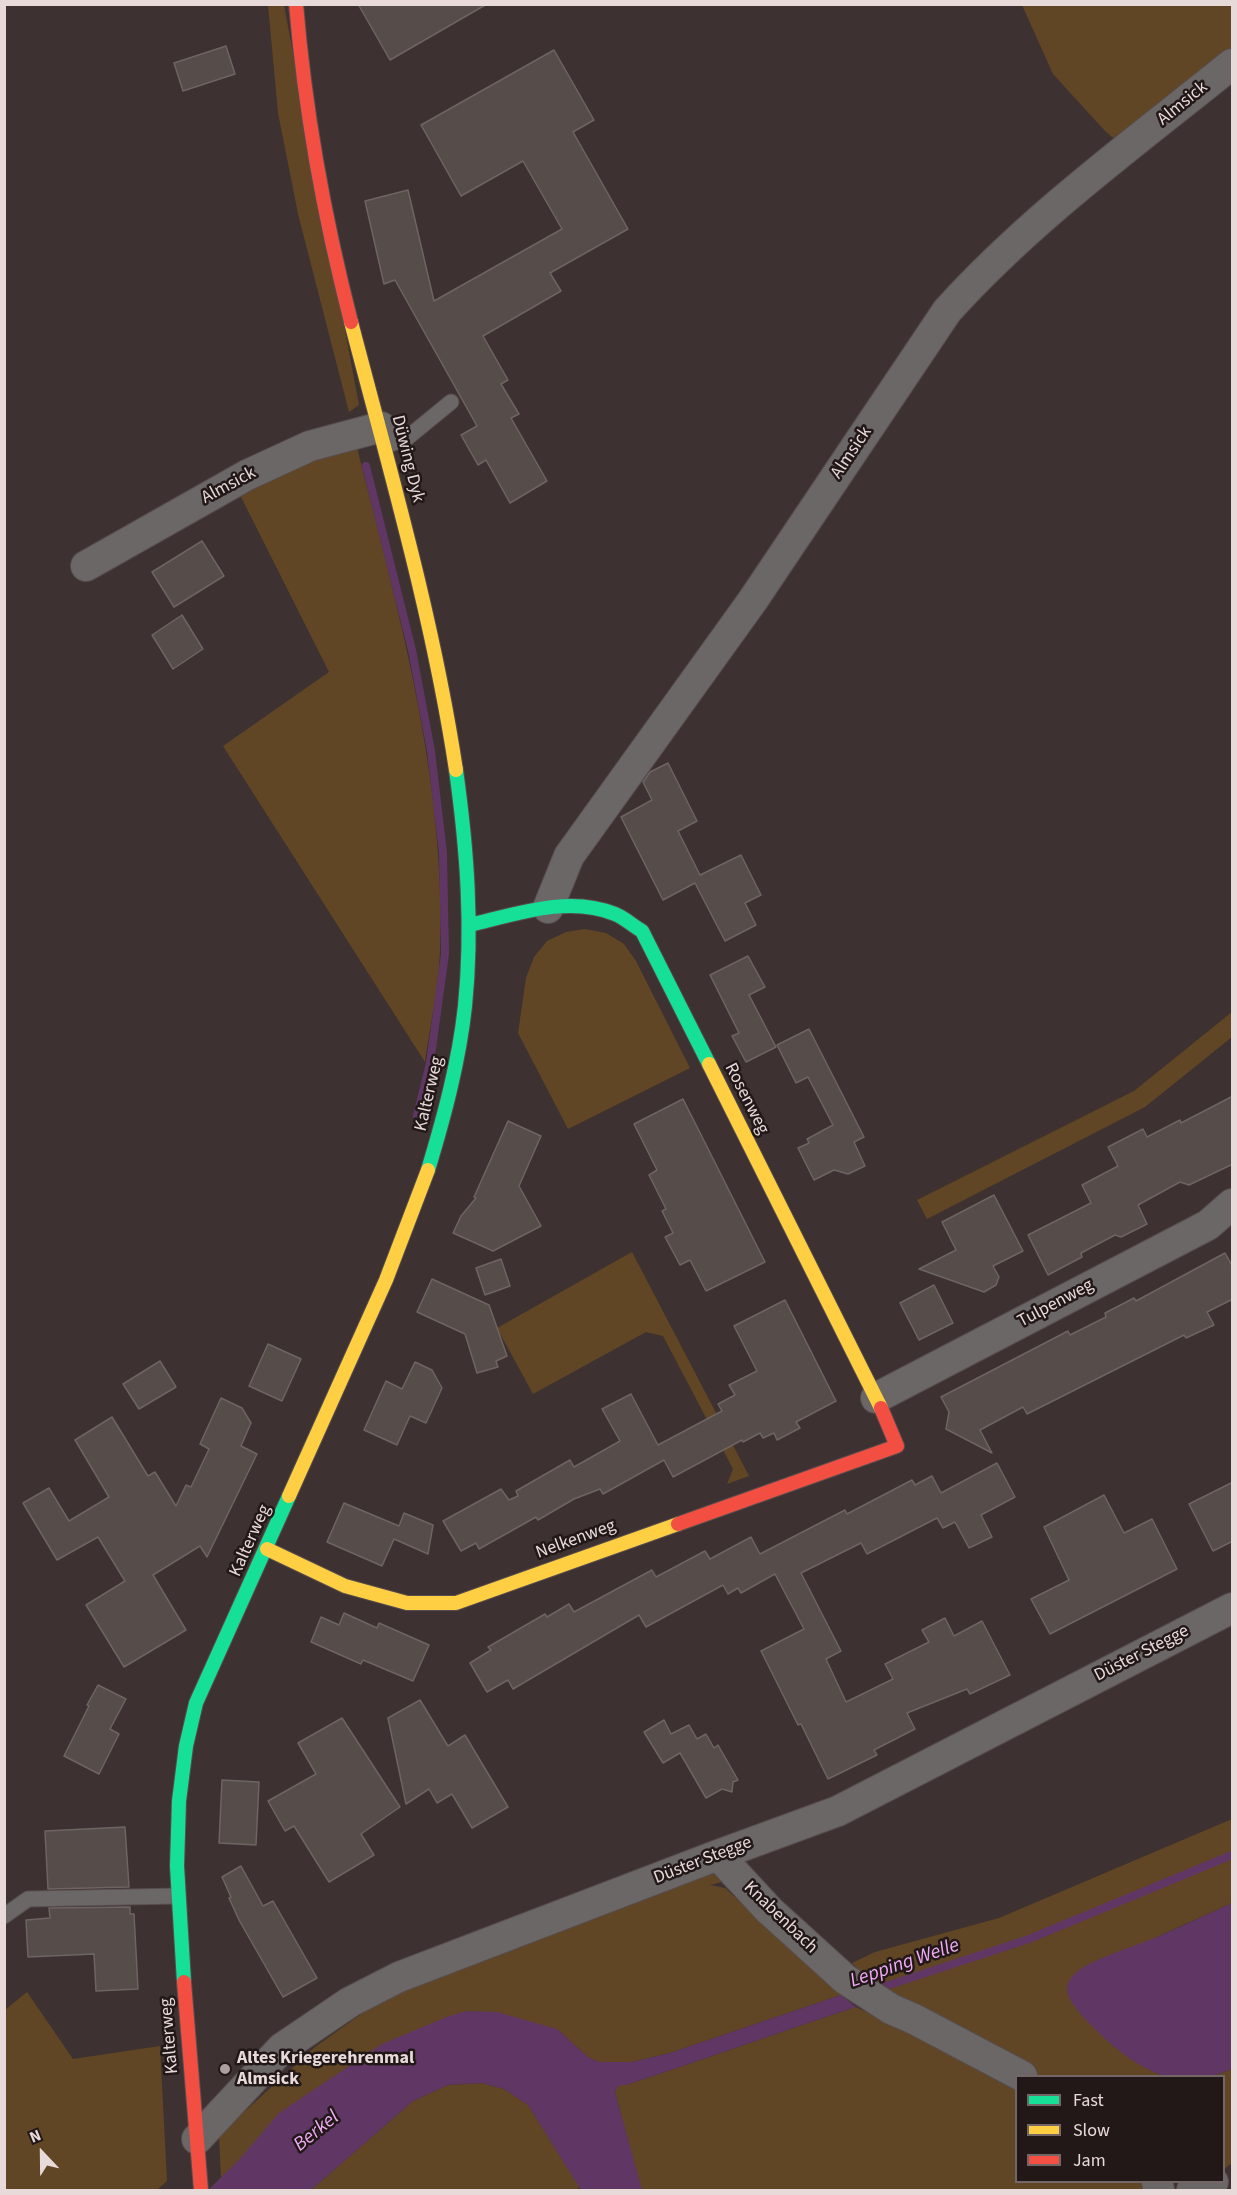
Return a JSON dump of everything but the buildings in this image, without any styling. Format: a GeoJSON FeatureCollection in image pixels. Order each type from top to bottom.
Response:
{"type":"FeatureCollection","features":[{"type":"Feature","properties":{"kind":"street","name":"Düwing Dyk"},"geometry":{"type":"LineString","coordinates":[[296,4],[308,119],[322,194],[359,350],[423,596],[445,706],[466,847],[470,925]]}},
{"type":"Feature","properties":{"kind":"street","name":"Almsick"},"geometry":{"type":"LineString","coordinates":[[548,908],[569,856],[753,600],[947,311],[982,273],[1050,210],[1233,64]]}},
{"type":"Feature","properties":{"kind":"street","name":"Almsick"},"geometry":{"type":"LineString","coordinates":[[86,566],[247,475],[310,446],[383,436]]}},
{"type":"Feature","properties":{"kind":"street","name":"Rosenweg"},"geometry":{"type":"LineString","coordinates":[[470,925],[548,908],[585,905],[615,913],[642,931],[876,1398],[897,1446]]}},
{"type":"Feature","properties":{"kind":"street","name":"Kalterweg"},"geometry":{"type":"LineString","coordinates":[[201,2186],[178,1896],[179,1801],[186,1746],[196,1702],[361,1340],[402,1244],[429,1168],[457,1062],[465,1005],[470,925]]}},
{"type":"Feature","properties":{"kind":"street","name":"Tulpenweg"},"geometry":{"type":"LineString","coordinates":[[876,1398],[1208,1225],[1233,1204]]}},
{"type":"Feature","properties":{"kind":"street","name":"Nelkenweg"},"geometry":{"type":"LineString","coordinates":[[267,1549],[345,1586],[407,1603],[456,1603],[897,1446]]}},
{"type":"Feature","properties":{"kind":"street","name":"Düster Stegge"},"geometry":{"type":"LineString","coordinates":[[197,2139],[282,2048],[350,2002],[399,1977],[439,1961],[838,1811],[1233,1608]]}},
{"type":"Feature","properties":{"kind":"street","name":"Knabenbach"},"geometry":{"type":"LineString","coordinates":[[718,1855],[769,1910],[845,1980],[891,2009],[1020,2075]]}},
{"type":"Feature","properties":{"kind":"street"},"geometry":{"type":"LineString","coordinates":[[1192,2190],[1208,2183]]}},
{"type":"Feature","properties":{"kind":"lane"},"geometry":{"type":"LineString","coordinates":[[383,436],[407,438],[452,402]]}},
{"type":"Feature","properties":{"kind":"lane"},"geometry":{"type":"LineString","coordinates":[[4,1916],[28,1899],[178,1896]]}},
{"type":"Feature","properties":{"kind":"shaded area"},"geometry":{"type":"Polygon","coordinates":[[[268,5],[284,5],[359,405],[349,412],[298,214],[278,113],[268,5]]]}},
{"type":"Feature","properties":{"kind":"shaded area"},"geometry":{"type":"Polygon","coordinates":[[[1022,5],[1232,5],[1232,56],[1119,143],[1105,131],[1053,74],[1022,5]]]}},
{"type":"Feature","properties":{"kind":"shaded area"},"geometry":{"type":"Polygon","coordinates":[[[355,440],[416,692],[435,820],[440,885],[440,950],[425,1062],[223,746],[329,672],[235,485],[355,440]]]}},
{"type":"Feature","properties":{"kind":"shaded area"},"geometry":{"type":"Polygon","coordinates":[[[585,929],[606,933],[624,944],[636,961],[690,1068],[568,1129],[518,1033],[526,978],[534,957],[547,941],[566,932],[585,929]]]}},
{"type":"Feature","properties":{"kind":"shaded area"},"geometry":{"type":"Polygon","coordinates":[[[1232,1012],[1232,1037],[1145,1107],[927,1219],[917,1200],[1134,1091],[1232,1012]]]}},
{"type":"Feature","properties":{"kind":"shaded area"},"geometry":{"type":"Polygon","coordinates":[[[632,1252],[749,1476],[727,1484],[733,1469],[663,1336],[646,1332],[533,1394],[497,1328],[632,1252]]]}},
{"type":"Feature","properties":{"kind":"shaded area"},"geometry":{"type":"Polygon","coordinates":[[[1232,1819],[1232,1903],[1159,1936],[1068,1995],[1110,2043],[1135,2062],[1162,2075],[1038,2075],[894,2003],[852,1963],[875,1952],[999,1918],[1232,1819]]]}},
{"type":"Feature","properties":{"kind":"shaded area"},"geometry":{"type":"Polygon","coordinates":[[[702,1873],[719,1874],[729,1880],[710,1885],[725,1888],[841,1995],[670,2053],[632,2062],[599,2062],[588,2057],[557,2029],[237,2162],[221,2179],[219,2135],[315,2047],[371,2007],[419,1980],[702,1873]]]}},
{"type":"Feature","properties":{"kind":"shaded area"},"geometry":{"type":"Polygon","coordinates":[[[27,1992],[73,2059],[160,2046],[167,2181],[157,2190],[5,2190],[5,2010],[27,1992]]]}},
{"type":"Feature","properties":{"kind":"shaded area"},"geometry":{"type":"Polygon","coordinates":[[[856,2007],[1015,2085],[1015,2183],[1149,2183],[1150,2190],[641,2190],[615,2092],[618,2085],[626,2085],[856,2007]]]}},
{"type":"Feature","properties":{"kind":"shaded area"},"geometry":{"type":"Polygon","coordinates":[[[1232,2069],[1232,2163],[1225,2168],[1225,2075],[1216,2075],[1232,2069]]]}},
{"type":"Feature","properties":{"kind":"shaded area"},"geometry":{"type":"Polygon","coordinates":[[[482,2083],[504,2089],[528,2105],[580,2187],[576,2190],[311,2190],[413,2101],[448,2085],[482,2083]]]}},
{"type":"Feature","properties":{"kind":"water"},"geometry":{"type":"Polygon","coordinates":[[[1232,1903],[1232,2069],[1216,2075],[1161,2075],[1153,2072],[1133,2061],[1115,2047],[1087,2021],[1071,2001],[1067,1991],[1068,1982],[1082,1968],[1106,1956],[1167,1933],[1232,1903]]]}},
{"type":"Feature","properties":{"kind":"water","name":"Berkel"},"geometry":{"type":"Polygon","coordinates":[[[841,1995],[856,2007],[618,2086],[615,2092],[642,2190],[581,2190],[528,2105],[504,2089],[482,2083],[448,2085],[413,2101],[311,2190],[208,2190],[237,2162],[279,2113],[382,2044],[449,2016],[467,2011],[497,2012],[557,2029],[588,2057],[599,2062],[632,2062],[670,2053],[841,1995]]]}},
{"type":"Feature","properties":{"kind":"waterway"},"geometry":{"type":"LineString","coordinates":[[366,466],[412,650],[431,751],[443,853],[445,954],[430,1063],[417,1116]]}},
{"type":"Feature","properties":{"kind":"waterway","name":"Lepping Welle"},"geometry":{"type":"LineString","coordinates":[[874,1990],[1029,1939],[1232,1855]]}},
{"type":"Feature","properties":{"kind":"traffic: fast"},"geometry":{"type":"LineString","coordinates":[[428,1170],[455,1069],[465,1006],[469,947],[468,888],[456,770]]}},
{"type":"Feature","properties":{"kind":"traffic: fast"},"geometry":{"type":"LineString","coordinates":[[470,925],[542,908],[561,906],[597,909],[622,918],[642,931],[709,1064]]}},
{"type":"Feature","properties":{"kind":"traffic: fast"},"geometry":{"type":"LineString","coordinates":[[184,1982],[177,1866],[179,1801],[186,1746],[196,1703],[289,1496]]}},
{"type":"Feature","properties":{"kind":"traffic: slow"},"geometry":{"type":"LineString","coordinates":[[351,322],[423,601],[456,770]]}},
{"type":"Feature","properties":{"kind":"traffic: slow"},"geometry":{"type":"LineString","coordinates":[[709,1064],[881,1408]]}},
{"type":"Feature","properties":{"kind":"traffic: slow"},"geometry":{"type":"LineString","coordinates":[[289,1496],[386,1280],[428,1170]]}},
{"type":"Feature","properties":{"kind":"traffic: slow"},"geometry":{"type":"LineString","coordinates":[[267,1549],[345,1586],[407,1603],[456,1603],[678,1524]]}},
{"type":"Feature","properties":{"kind":"traffic: jam"},"geometry":{"type":"LineString","coordinates":[[296,4],[317,164],[332,243],[351,322]]}},
{"type":"Feature","properties":{"kind":"traffic: jam"},"geometry":{"type":"LineString","coordinates":[[678,1524],[897,1446],[881,1408]]}},
{"type":"Feature","properties":{"kind":"traffic: jam"},"geometry":{"type":"LineString","coordinates":[[184,1982],[201,2190]]}},
{"type":"Feature","properties":{"kind":"place","name":"Altes Kriegerehrenmal Almsick"},"geometry":{"type":"Point","coordinates":[225,2069]}}]}
